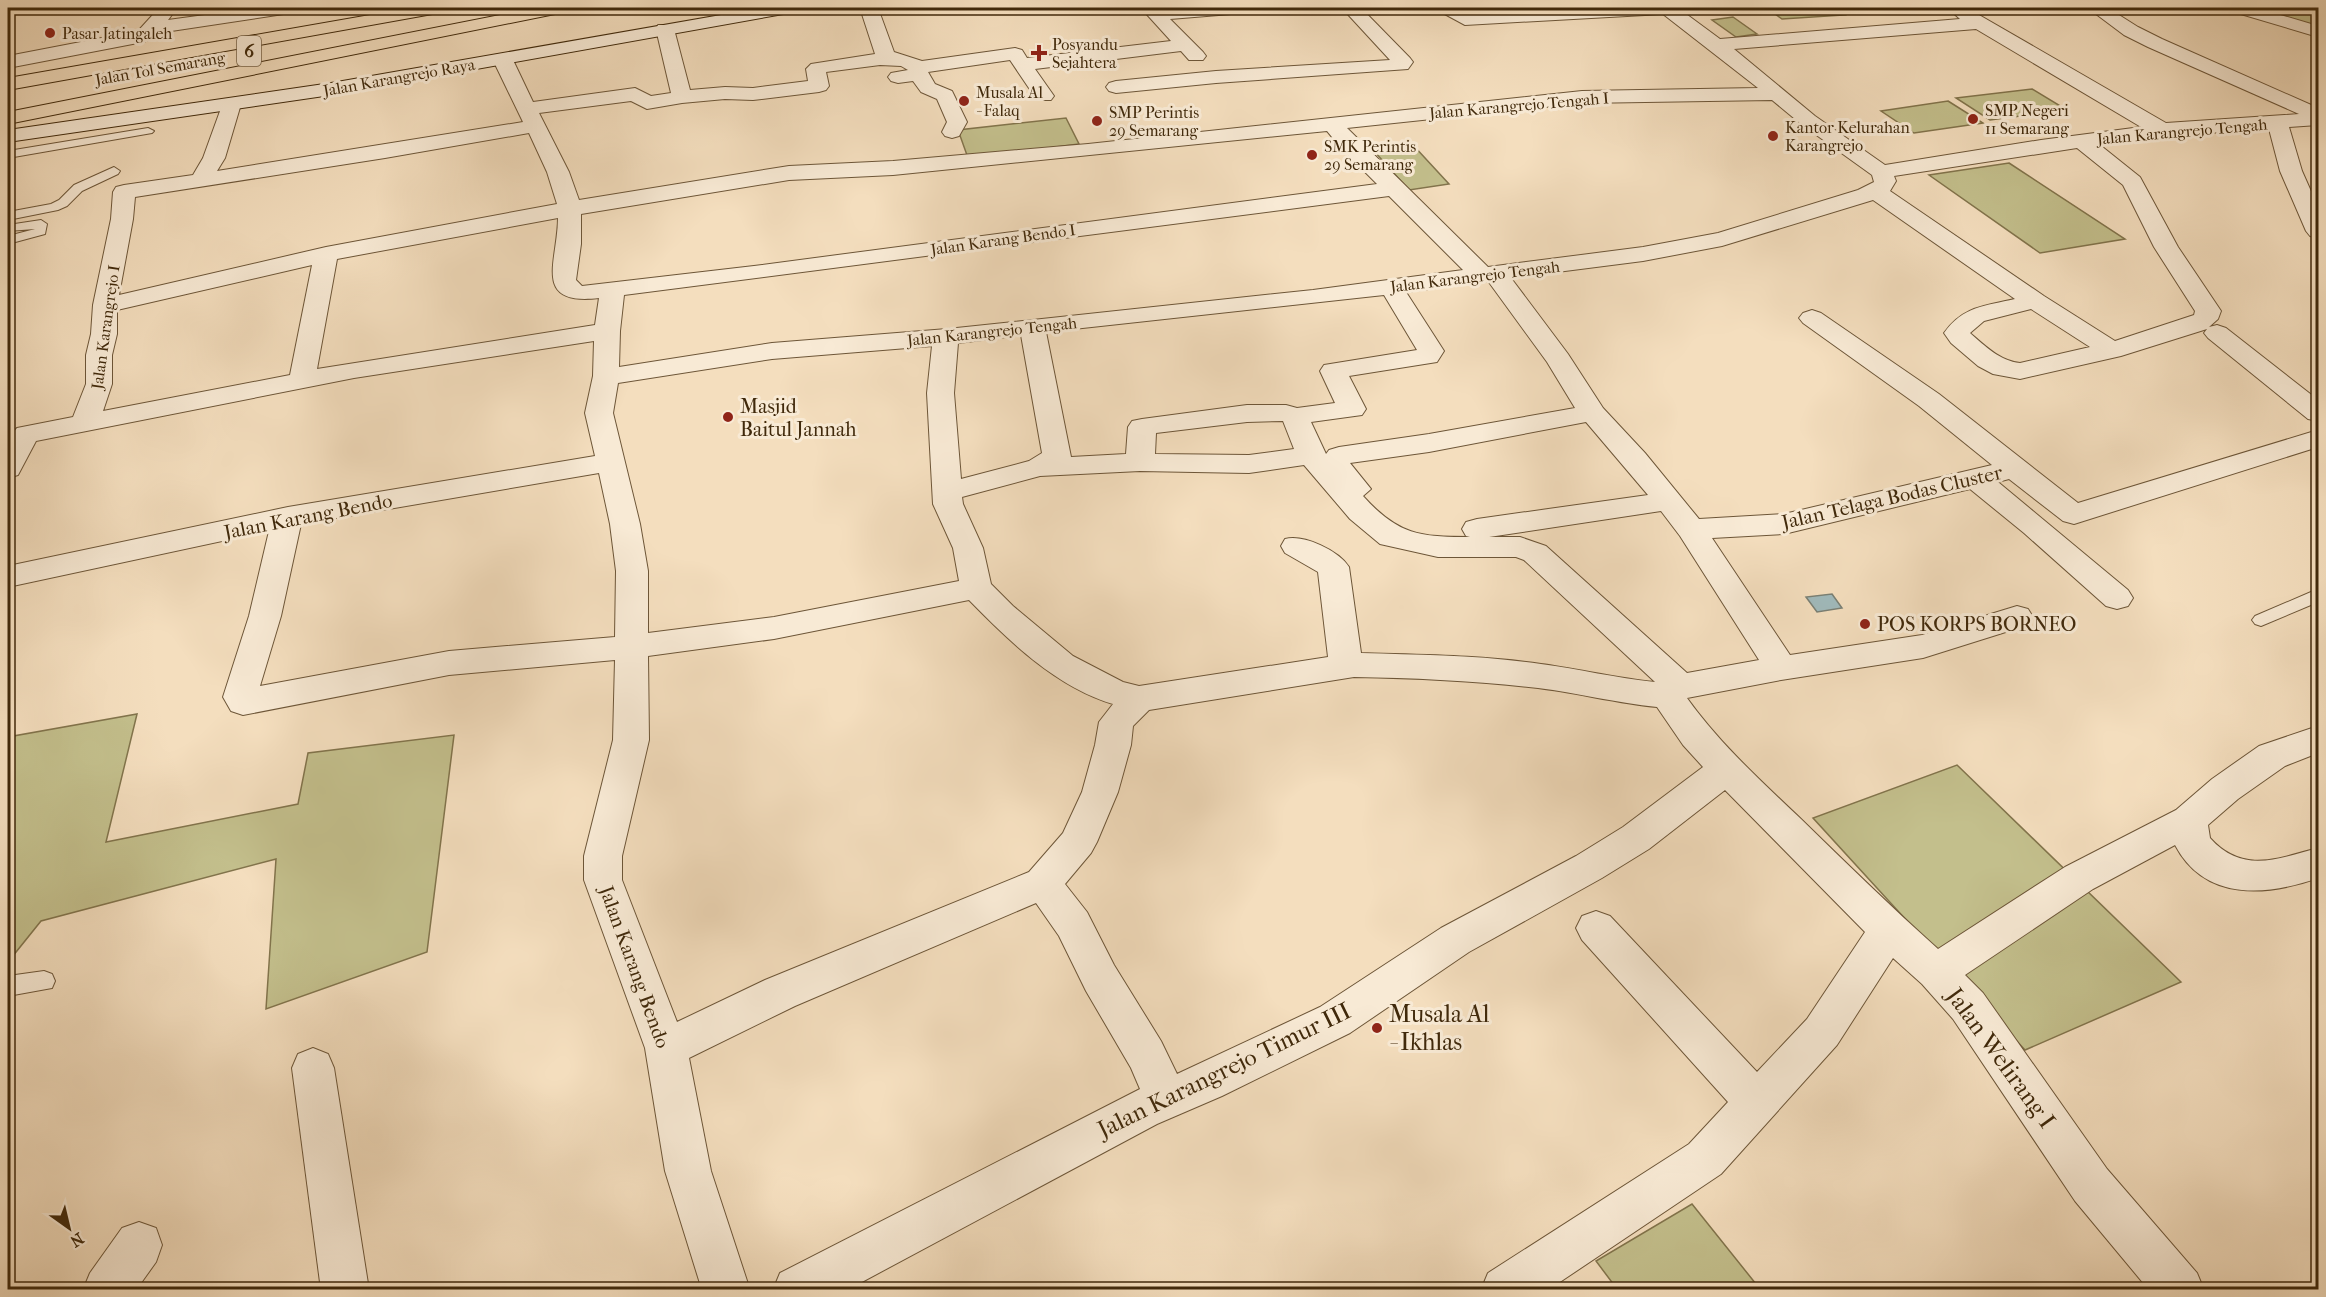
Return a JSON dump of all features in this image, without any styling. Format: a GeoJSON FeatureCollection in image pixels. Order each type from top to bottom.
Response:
{"type":"FeatureCollection","features":[{"type":"Feature","properties":{"kind":"highway"},"geometry":{"type":"LineString","coordinates":[[8,70],[357,8]]}},
{"type":"Feature","properties":{"kind":"highway","name":"Jalan Tol Semarang"},"geometry":{"type":"LineString","coordinates":[[8,84],[438,8]]}},
{"type":"Feature","properties":{"kind":"highway","name":"Jalan Tol Semarang"},"geometry":{"type":"LineString","coordinates":[[8,95],[490,8]]}},
{"type":"Feature","properties":{"kind":"highway"},"geometry":{"type":"LineString","coordinates":[[8,118],[560,8]]}},
{"type":"Feature","properties":{"kind":"street"},"geometry":{"type":"LineString","coordinates":[[8,62],[146,35],[168,8]]}},
{"type":"Feature","properties":{"kind":"street"},"geometry":{"type":"LineString","coordinates":[[152,28],[290,8]]}},
{"type":"Feature","properties":{"kind":"street","name":"Jalan Karangrejo Raya"},"geometry":{"type":"LineString","coordinates":[[8,136],[231,104],[503,60],[789,8]]}},
{"type":"Feature","properties":{"kind":"street"},"geometry":{"type":"LineString","coordinates":[[869,8],[885,54],[891,60]]}},
{"type":"Feature","properties":{"kind":"street"},"geometry":{"type":"LineString","coordinates":[[1154,11],[1243,8]]}},
{"type":"Feature","properties":{"kind":"street"},"geometry":{"type":"LineString","coordinates":[[1116,87],[1401,65],[1403,62],[1351,8]]}},
{"type":"Feature","properties":{"kind":"street"},"geometry":{"type":"LineString","coordinates":[[1447,8],[1462,20],[1666,8],[1718,45],[1878,182],[2035,301],[2112,350]]}},
{"type":"Feature","properties":{"kind":"street"},"geometry":{"type":"LineString","coordinates":[[1953,8],[2162,130]]}},
{"type":"Feature","properties":{"kind":"street"},"geometry":{"type":"LineString","coordinates":[[2097,8],[2155,43],[2319,117]]}},
{"type":"Feature","properties":{"kind":"street"},"geometry":{"type":"LineString","coordinates":[[2240,8],[2319,32]]}},
{"type":"Feature","properties":{"kind":"street"},"geometry":{"type":"LineString","coordinates":[[1154,11],[1216,78]]}},
{"type":"Feature","properties":{"kind":"street"},"geometry":{"type":"LineString","coordinates":[[1718,45],[1977,23]]}},
{"type":"Feature","properties":{"kind":"street"},"geometry":{"type":"LineString","coordinates":[[665,29],[682,97]]}},
{"type":"Feature","properties":{"kind":"street"},"geometry":{"type":"LineString","coordinates":[[1024,64],[1185,45]]}},
{"type":"Feature","properties":{"kind":"street"},"geometry":{"type":"LineString","coordinates":[[874,79],[953,62],[1013,54],[1024,64],[1044,96]]}},
{"type":"Feature","properties":{"kind":"street"},"geometry":{"type":"LineString","coordinates":[[503,60],[531,117],[543,135],[564,183],[570,210]]}},
{"type":"Feature","properties":{"kind":"street"},"geometry":{"type":"LineString","coordinates":[[819,86],[816,69],[818,68],[891,60],[911,62],[928,88],[958,88]]}},
{"type":"Feature","properties":{"kind":"street"},"geometry":{"type":"LineString","coordinates":[[952,132],[957,122],[958,88],[953,62]]}},
{"type":"Feature","properties":{"kind":"street"},"geometry":{"type":"LineString","coordinates":[[119,181],[201,179],[385,152],[635,94],[645,103],[682,97],[725,93],[753,94],[852,82]]}},
{"type":"Feature","properties":{"kind":"street","name":"Jalan Karangrejo Tengah I"},"geometry":{"type":"LineString","coordinates":[[105,305],[175,291],[326,254],[674,190],[789,174],[893,168],[1333,125],[1419,113],[1582,97],[1777,94]]}},
{"type":"Feature","properties":{"kind":"street"},"geometry":{"type":"LineString","coordinates":[[201,179],[214,158],[231,104]]}},
{"type":"Feature","properties":{"kind":"street","name":"Jalan Karangrejo Tengah"},"geometry":{"type":"LineString","coordinates":[[606,376],[781,350],[946,338],[1032,326],[1313,297],[1390,286],[1491,278],[1722,239],[1878,182],[2080,141],[2162,130],[2319,117]]}},
{"type":"Feature","properties":{"kind":"street"},"geometry":{"type":"LineString","coordinates":[[2277,122],[2291,171],[2319,231]]}},
{"type":"Feature","properties":{"kind":"street"},"geometry":{"type":"LineString","coordinates":[[1333,125],[1348,144],[1392,189],[1491,278],[1559,360],[1592,412],[1691,529],[1781,668]]}},
{"type":"Feature","properties":{"kind":"street"},"geometry":{"type":"LineString","coordinates":[[2080,141],[2109,161],[2132,182],[2166,248],[2208,311],[2205,319],[2207,328],[2319,413]]}},
{"type":"Feature","properties":{"kind":"street"},"geometry":{"type":"LineString","coordinates":[[119,181],[130,187],[214,158]]}},
{"type":"Feature","properties":{"kind":"street","name":"Jalan Karangrejo I"},"geometry":{"type":"LineString","coordinates":[[84,424],[99,384],[99,355],[104,334],[105,305],[122,219],[119,181]]}},
{"type":"Feature","properties":{"kind":"street","name":"Jalan Karang Bendo I"},"geometry":{"type":"LineString","coordinates":[[570,210],[571,230],[564,280],[572,291],[581,293],[1392,189]]}},
{"type":"Feature","properties":{"kind":"street"},"geometry":{"type":"LineString","coordinates":[[302,381],[326,254]]}},
{"type":"Feature","properties":{"kind":"street"},"geometry":{"type":"LineString","coordinates":[[1140,462],[1142,427],[1268,412],[1293,413],[1296,416],[1352,409],[1333,370],[1428,357],[1431,351],[1390,286]]}},
{"type":"Feature","properties":{"kind":"street","name":"Jalan Karang Bendo"},"geometry":{"type":"LineString","coordinates":[[613,289],[606,331],[606,376],[599,413],[625,524],[632,571],[630,647],[632,723],[631,740],[603,856],[603,880],[666,1048],[688,1171],[726,1290]]}},
{"type":"Feature","properties":{"kind":"street"},"geometry":{"type":"LineString","coordinates":[[2035,301],[1975,316],[1967,321],[1957,333],[1991,363],[2011,371],[2020,371],[2207,328]]}},
{"type":"Feature","properties":{"kind":"street"},"geometry":{"type":"LineString","coordinates":[[1812,318],[1929,400],[2014,469]]}},
{"type":"Feature","properties":{"kind":"street"},"geometry":{"type":"LineString","coordinates":[[1032,326],[1056,456],[1038,467]]}},
{"type":"Feature","properties":{"kind":"street"},"geometry":{"type":"LineString","coordinates":[[8,469],[22,438],[27,434],[302,381],[466,352],[606,331]]}},
{"type":"Feature","properties":{"kind":"street"},"geometry":{"type":"LineString","coordinates":[[946,338],[942,350],[942,403],[948,504],[968,548],[976,588],[1002,614],[1061,664],[1113,692],[1140,699],[1346,666],[1436,667],[1540,676],[1613,690],[1673,691],[1781,668],[1923,646],[2017,617]]}},
{"type":"Feature","properties":{"kind":"street"},"geometry":{"type":"LineString","coordinates":[[1592,412],[1429,443],[1344,454],[1339,456],[1336,463],[1346,480],[1380,513],[1402,526],[1467,531],[1668,501]]}},
{"type":"Feature","properties":{"kind":"street","name":"Jalan Welirang I"},"geometry":{"type":"LineString","coordinates":[[1296,416],[1311,455],[1361,512],[1391,537],[1438,547],[1520,547],[1535,553],[1673,691],[1695,736],[1726,769],[1889,930],[1936,972],[1968,1006],[2091,1185],[2180,1290]]}},
{"type":"Feature","properties":{"kind":"street"},"geometry":{"type":"LineString","coordinates":[[2035,526],[2319,438]]}},
{"type":"Feature","properties":{"kind":"street"},"geometry":{"type":"LineString","coordinates":[[947,492],[1038,467],[1140,462],[1230,465],[1311,455]]}},
{"type":"Feature","properties":{"kind":"street","name":"Jalan Karang Bendo"},"geometry":{"type":"LineString","coordinates":[[8,577],[288,517],[546,475],[610,462]]}},
{"type":"Feature","properties":{"kind":"street","name":"Jalan Telaga Bodas Cluster"},"geometry":{"type":"LineString","coordinates":[[1691,529],[1784,524],[2014,469],[2074,514]]}},
{"type":"Feature","properties":{"kind":"street"},"geometry":{"type":"LineString","coordinates":[[1975,478],[2035,526],[2117,598]]}},
{"type":"Feature","properties":{"kind":"street"},"geometry":{"type":"LineString","coordinates":[[288,517],[278,552],[265,616],[240,697],[243,702],[449,663],[630,647],[774,628],[976,588]]}},
{"type":"Feature","properties":{"kind":"street"},"geometry":{"type":"LineString","coordinates":[[1296,546],[1333,567],[1346,666]]}},
{"type":"Feature","properties":{"kind":"street"},"geometry":{"type":"LineString","coordinates":[[666,1048],[780,993],[1043,883],[1078,842],[1100,792],[1113,745],[1116,722],[1140,699]]}},
{"type":"Feature","properties":{"kind":"street"},"geometry":{"type":"LineString","coordinates":[[1936,972],[2079,878],[2189,820],[2225,789],[2272,756],[2319,739]]}},
{"type":"Feature","properties":{"kind":"street","name":"Jalan Karangrejo Timur III"},"geometry":{"type":"LineString","coordinates":[[797,1290],[1142,1109],[1167,1100],[1335,1020],[1455,940],[1579,873],[1636,838],[1726,769]]}},
{"type":"Feature","properties":{"kind":"street"},"geometry":{"type":"LineString","coordinates":[[2189,820],[2189,839],[2200,854],[2223,870],[2252,878],[2282,875],[2319,863]]}},
{"type":"Feature","properties":{"kind":"street"},"geometry":{"type":"LineString","coordinates":[[1043,883],[1073,924],[1100,978],[1146,1055],[1167,1100]]}},
{"type":"Feature","properties":{"kind":"street"},"geometry":{"type":"LineString","coordinates":[[1596,928],[1756,1102]]}},
{"type":"Feature","properties":{"kind":"street"},"geometry":{"type":"LineString","coordinates":[[1505,1290],[1705,1159],[1822,1032],[1889,930]]}},
{"type":"Feature","properties":{"kind":"street"},"geometry":{"type":"LineString","coordinates":[[314,1068],[345,1290]]}},
{"type":"Feature","properties":{"kind":"street"},"geometry":{"type":"LineString","coordinates":[[107,1290],[139,1245]]}},
{"type":"Feature","properties":{"kind":"lane"},"geometry":{"type":"LineString","coordinates":[[8,155],[148,131]]}},
{"type":"Feature","properties":{"kind":"lane"},"geometry":{"type":"LineString","coordinates":[[8,216],[54,207],[63,203],[78,188],[119,181]]}},
{"type":"Feature","properties":{"kind":"lane"},"geometry":{"type":"LineString","coordinates":[[8,229],[41,224],[41,231],[35,234],[8,240]]}},
{"type":"Feature","properties":{"kind":"lane"},"geometry":{"type":"LineString","coordinates":[[2261,620],[2319,595]]}},
{"type":"Feature","properties":{"kind":"lane"},"geometry":{"type":"LineString","coordinates":[[8,986],[44,981]]}},
{"type":"Feature","properties":{"kind":"shaded area"},"geometry":{"type":"Polygon","coordinates":[[[1767,8],[1836,8],[1845,15],[1782,19],[1767,8]]]}},
{"type":"Feature","properties":{"kind":"shaded area"},"geometry":{"type":"Polygon","coordinates":[[[2244,8],[2318,8],[2318,29],[2315,27],[2244,8]]]}},
{"type":"Feature","properties":{"kind":"shaded area"},"geometry":{"type":"Polygon","coordinates":[[[1733,17],[1757,34],[1736,37],[1712,20],[1733,17]]]}},
{"type":"Feature","properties":{"kind":"shaded area"},"geometry":{"type":"Polygon","coordinates":[[[2032,89],[2067,110],[1990,120],[1956,98],[2032,89]]]}},
{"type":"Feature","properties":{"kind":"shaded area"},"geometry":{"type":"Polygon","coordinates":[[[1948,101],[1983,123],[1914,133],[1881,111],[1948,101]]]}},
{"type":"Feature","properties":{"kind":"shaded area"},"geometry":{"type":"Polygon","coordinates":[[[1066,118],[1079,144],[968,158],[958,130],[1066,118]]]}},
{"type":"Feature","properties":{"kind":"shaded area"},"geometry":{"type":"Polygon","coordinates":[[[1413,145],[1449,184],[1409,190],[1374,151],[1413,145]]]}},
{"type":"Feature","properties":{"kind":"shaded area"},"geometry":{"type":"Polygon","coordinates":[[[2009,163],[2125,239],[2040,253],[1929,175],[2009,163]]]}},
{"type":"Feature","properties":{"kind":"shaded area"},"geometry":{"type":"Polygon","coordinates":[[[137,714],[106,842],[298,804],[308,753],[454,735],[427,952],[266,1009],[276,859],[41,921],[8,962],[8,737],[137,714]]]}},
{"type":"Feature","properties":{"kind":"shaded area"},"geometry":{"type":"Polygon","coordinates":[[[1957,765],[2181,982],[2025,1050],[1813,818],[1957,765]]]}},
{"type":"Feature","properties":{"kind":"shaded area"},"geometry":{"type":"Polygon","coordinates":[[[1692,1204],[1760,1289],[1617,1289],[1596,1261],[1692,1204]]]}},
{"type":"Feature","properties":{"kind":"water"},"geometry":{"type":"Polygon","coordinates":[[[1832,594],[1842,608],[1817,612],[1806,597],[1832,594]]]}},
{"type":"Feature","properties":{"kind":"place","name":"Pasar Jatingaleh"},"geometry":{"type":"Point","coordinates":[50,33]}},
{"type":"Feature","properties":{"kind":"place","name":"Posyandu Sejahtera"},"geometry":{"type":"Point","coordinates":[1039,53]}},
{"type":"Feature","properties":{"kind":"place","name":"Musala Al - Falaq"},"geometry":{"type":"Point","coordinates":[964,101]}},
{"type":"Feature","properties":{"kind":"place","name":"SMP Negeri 11 Semarang"},"geometry":{"type":"Point","coordinates":[1973,119]}},
{"type":"Feature","properties":{"kind":"place","name":"SMP Perintis 29 Semarang"},"geometry":{"type":"Point","coordinates":[1097,121]}},
{"type":"Feature","properties":{"kind":"place","name":"Kantor Kelurahan Karangrejo"},"geometry":{"type":"Point","coordinates":[1773,136]}},
{"type":"Feature","properties":{"kind":"place","name":"SMK Perintis 29 Semarang"},"geometry":{"type":"Point","coordinates":[1312,155]}},
{"type":"Feature","properties":{"kind":"place","name":"Masjid Baitul Jannah"},"geometry":{"type":"Point","coordinates":[728,417]}},
{"type":"Feature","properties":{"kind":"place","name":"POS KORPS BORNEO"},"geometry":{"type":"Point","coordinates":[1865,624]}},
{"type":"Feature","properties":{"kind":"place","name":"Musala Al - Ikhlas"},"geometry":{"type":"Point","coordinates":[1377,1028]}}]}
